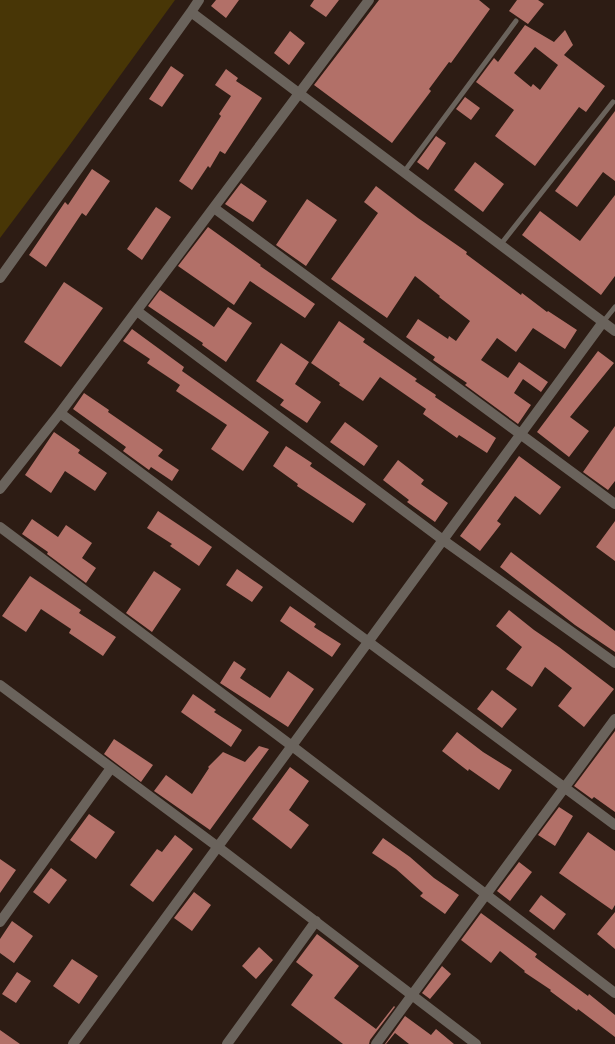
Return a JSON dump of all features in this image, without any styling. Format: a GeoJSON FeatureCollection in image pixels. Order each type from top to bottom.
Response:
{"type":"FeatureCollection","features":[{"type":"Feature","properties":{"kind":"street"},"geometry":{"type":"LineString","coordinates":[[0,278],[199,0]]}},
{"type":"Feature","properties":{"kind":"street"},"geometry":{"type":"LineString","coordinates":[[0,490],[137,311],[369,0]]}},
{"type":"Feature","properties":{"kind":"street"},"geometry":{"type":"LineString","coordinates":[[191,12],[615,331]]}},
{"type":"Feature","properties":{"kind":"street"},"geometry":{"type":"LineString","coordinates":[[214,208],[615,504]]}},
{"type":"Feature","properties":{"kind":"street"},"geometry":{"type":"LineString","coordinates":[[137,311],[443,540],[615,663]]}},
{"type":"Feature","properties":{"kind":"street"},"geometry":{"type":"LineString","coordinates":[[73,1044],[603,322]]}},
{"type":"Feature","properties":{"kind":"street"},"geometry":{"type":"LineString","coordinates":[[60,413],[615,825]]}},
{"type":"Feature","properties":{"kind":"street"},"geometry":{"type":"LineString","coordinates":[[0,527],[292,746],[615,994]]}},
{"type":"Feature","properties":{"kind":"street"},"geometry":{"type":"LineString","coordinates":[[0,686],[218,847],[413,994],[476,1044]]}},
{"type":"Feature","properties":{"kind":"street"},"geometry":{"type":"LineString","coordinates":[[376,1044],[615,719]]}},
{"type":"Feature","properties":{"kind":"street"},"geometry":{"type":"LineString","coordinates":[[0,922],[111,768]]}},
{"type":"Feature","properties":{"kind":"street"},"geometry":{"type":"LineString","coordinates":[[227,1044],[316,921]]}},
{"type":"Feature","properties":{"kind":"lane"},"geometry":{"type":"LineString","coordinates":[[404,172],[516,21]]}},
{"type":"Feature","properties":{"kind":"lane"},"geometry":{"type":"LineString","coordinates":[[500,245],[613,102]]}},
{"type":"Feature","properties":{"kind":"lane"},"geometry":{"type":"LineString","coordinates":[[603,322],[615,307]]}},
{"type":"Feature","properties":{"kind":"shaded area"},"geometry":{"type":"Polygon","coordinates":[[[0,0],[175,0],[0,238],[0,0]]]}},
{"type":"Feature","properties":{"kind":"building"},"geometry":{"type":"Polygon","coordinates":[[[216,0],[239,0],[226,18],[211,6],[216,0]]]}},
{"type":"Feature","properties":{"kind":"building"},"geometry":{"type":"Polygon","coordinates":[[[314,0],[339,0],[326,17],[310,6],[314,0]]]}},
{"type":"Feature","properties":{"kind":"building"},"geometry":{"type":"Polygon","coordinates":[[[379,0],[479,0],[490,9],[451,63],[449,62],[429,89],[431,91],[392,143],[314,85],[379,0]]]}},
{"type":"Feature","properties":{"kind":"building"},"geometry":{"type":"Polygon","coordinates":[[[517,0],[538,0],[544,4],[528,24],[509,11],[517,0]]]}},
{"type":"Feature","properties":{"kind":"building"},"geometry":{"type":"Polygon","coordinates":[[[525,25],[554,42],[565,30],[573,45],[564,55],[605,86],[586,112],[579,107],[535,166],[495,136],[514,110],[476,82],[494,58],[498,62],[525,25]],[[535,47],[514,73],[531,87],[533,84],[540,90],[558,65],[535,47]]]}},
{"type":"Feature","properties":{"kind":"building"},"geometry":{"type":"Polygon","coordinates":[[[290,31],[305,43],[289,65],[274,53],[290,31]]]}},
{"type":"Feature","properties":{"kind":"building"},"geometry":{"type":"Polygon","coordinates":[[[171,66],[184,75],[162,107],[149,99],[171,66]]]}},
{"type":"Feature","properties":{"kind":"building"},"geometry":{"type":"Polygon","coordinates":[[[226,69],[238,78],[236,81],[262,98],[225,154],[220,151],[210,168],[208,166],[192,190],[179,181],[221,116],[219,114],[231,96],[215,85],[226,69]]]}},
{"type":"Feature","properties":{"kind":"building"},"geometry":{"type":"Polygon","coordinates":[[[465,97],[480,108],[471,120],[456,109],[465,97]]]}},
{"type":"Feature","properties":{"kind":"building"},"geometry":{"type":"Polygon","coordinates":[[[615,111],[615,181],[603,172],[577,207],[555,191],[615,111]]]}},
{"type":"Feature","properties":{"kind":"building"},"geometry":{"type":"Polygon","coordinates":[[[436,136],[446,143],[428,170],[417,162],[436,136]]]}},
{"type":"Feature","properties":{"kind":"building"},"geometry":{"type":"Polygon","coordinates":[[[475,162],[504,184],[483,212],[454,190],[475,162]]]}},
{"type":"Feature","properties":{"kind":"building"},"geometry":{"type":"Polygon","coordinates":[[[92,169],[110,181],[86,216],[82,213],[46,267],[29,255],[65,202],[68,205],[92,169]]]}},
{"type":"Feature","properties":{"kind":"building"},"geometry":{"type":"Polygon","coordinates":[[[241,183],[267,201],[253,222],[225,204],[241,183]]]}},
{"type":"Feature","properties":{"kind":"building"},"geometry":{"type":"Polygon","coordinates":[[[376,186],[467,252],[466,254],[521,295],[522,293],[547,312],[577,330],[565,349],[533,328],[516,352],[497,338],[481,360],[508,378],[519,362],[548,382],[541,392],[523,379],[514,393],[531,405],[518,424],[465,385],[467,383],[433,360],[435,357],[406,337],[418,319],[448,339],[449,336],[456,341],[470,321],[415,276],[387,318],[331,279],[378,213],[364,202],[376,186]]]}},
{"type":"Feature","properties":{"kind":"building"},"geometry":{"type":"Polygon","coordinates":[[[615,195],[615,276],[601,295],[522,235],[540,211],[580,241],[615,195]]]}},
{"type":"Feature","properties":{"kind":"building"},"geometry":{"type":"Polygon","coordinates":[[[307,199],[337,220],[306,266],[276,245],[307,199]]]}},
{"type":"Feature","properties":{"kind":"building"},"geometry":{"type":"Polygon","coordinates":[[[156,207],[171,217],[142,260],[127,249],[156,207]]]}},
{"type":"Feature","properties":{"kind":"building"},"geometry":{"type":"Polygon","coordinates":[[[208,227],[315,304],[305,318],[250,281],[234,305],[178,266],[208,227]]]}},
{"type":"Feature","properties":{"kind":"building"},"geometry":{"type":"Polygon","coordinates":[[[64,282],[103,308],[61,367],[24,342],[64,282]]]}},
{"type":"Feature","properties":{"kind":"building"},"geometry":{"type":"Polygon","coordinates":[[[160,290],[214,327],[228,307],[252,323],[226,362],[202,345],[203,343],[148,306],[160,290]]]}},
{"type":"Feature","properties":{"kind":"building"},"geometry":{"type":"Polygon","coordinates":[[[339,321],[365,339],[363,342],[417,379],[415,381],[436,395],[435,397],[496,438],[487,453],[459,435],[457,438],[423,414],[426,409],[380,377],[363,401],[311,363],[339,321]]]}},
{"type":"Feature","properties":{"kind":"building"},"geometry":{"type":"Polygon","coordinates":[[[132,329],[184,367],[182,371],[269,432],[243,471],[211,449],[227,425],[176,391],[180,385],[147,363],[150,359],[123,341],[132,329]]]}},
{"type":"Feature","properties":{"kind":"building"},"geometry":{"type":"Polygon","coordinates":[[[281,343],[309,362],[295,384],[321,402],[307,423],[280,405],[284,400],[256,381],[281,343]]]}},
{"type":"Feature","properties":{"kind":"building"},"geometry":{"type":"Polygon","coordinates":[[[598,351],[614,363],[570,417],[589,431],[569,457],[537,432],[598,351]]]}},
{"type":"Feature","properties":{"kind":"building"},"geometry":{"type":"Polygon","coordinates":[[[84,393],[163,450],[158,456],[179,470],[172,481],[151,467],[149,470],[138,462],[123,451],[126,447],[73,409],[84,393]]]}},
{"type":"Feature","properties":{"kind":"building"},"geometry":{"type":"Polygon","coordinates":[[[345,422],[378,446],[364,466],[330,442],[345,422]]]}},
{"type":"Feature","properties":{"kind":"building"},"geometry":{"type":"Polygon","coordinates":[[[615,426],[615,481],[608,490],[583,472],[615,426]]]}},
{"type":"Feature","properties":{"kind":"building"},"geometry":{"type":"Polygon","coordinates":[[[54,432],[80,450],[78,453],[107,473],[95,491],[65,471],[51,493],[25,475],[54,432]]]}},
{"type":"Feature","properties":{"kind":"building"},"geometry":{"type":"Polygon","coordinates":[[[286,446],[312,463],[310,466],[366,504],[353,523],[297,486],[298,484],[273,466],[286,446]]]}},
{"type":"Feature","properties":{"kind":"building"},"geometry":{"type":"Polygon","coordinates":[[[519,456],[561,487],[540,515],[515,496],[497,521],[501,524],[480,551],[460,536],[519,456]]]}},
{"type":"Feature","properties":{"kind":"building"},"geometry":{"type":"Polygon","coordinates":[[[398,460],[424,480],[421,484],[448,503],[435,522],[407,502],[409,500],[383,480],[398,460]]]}},
{"type":"Feature","properties":{"kind":"building"},"geometry":{"type":"Polygon","coordinates":[[[158,511],[212,547],[199,566],[170,546],[172,544],[147,528],[158,511]]]}},
{"type":"Feature","properties":{"kind":"building"},"geometry":{"type":"Polygon","coordinates":[[[32,519],[58,537],[66,525],[92,543],[82,558],[96,568],[86,583],[47,554],[48,552],[22,534],[32,519]]]}},
{"type":"Feature","properties":{"kind":"building"},"geometry":{"type":"Polygon","coordinates":[[[615,521],[615,561],[596,547],[615,521]]]}},
{"type":"Feature","properties":{"kind":"building"},"geometry":{"type":"Polygon","coordinates":[[[511,552],[615,631],[615,652],[575,625],[500,567],[511,552]]]}},
{"type":"Feature","properties":{"kind":"building"},"geometry":{"type":"Polygon","coordinates":[[[237,569],[263,587],[252,602],[226,585],[237,569]]]}},
{"type":"Feature","properties":{"kind":"building"},"geometry":{"type":"Polygon","coordinates":[[[154,571],[181,589],[152,632],[126,613],[154,571]]]}},
{"type":"Feature","properties":{"kind":"building"},"geometry":{"type":"Polygon","coordinates":[[[30,576],[81,610],[79,613],[116,637],[103,656],[69,633],[71,629],[41,609],[26,632],[2,616],[30,576]]]}},
{"type":"Feature","properties":{"kind":"building"},"geometry":{"type":"Polygon","coordinates":[[[290,606],[316,624],[314,627],[341,644],[332,657],[280,621],[290,606]]]}},
{"type":"Feature","properties":{"kind":"building"},"geometry":{"type":"Polygon","coordinates":[[[509,610],[614,689],[584,727],[558,706],[572,688],[545,667],[532,687],[506,669],[522,647],[496,626],[509,610]]]}},
{"type":"Feature","properties":{"kind":"building"},"geometry":{"type":"Polygon","coordinates":[[[234,661],[246,669],[240,678],[270,698],[288,671],[314,689],[288,727],[220,683],[234,661]]]}},
{"type":"Feature","properties":{"kind":"building"},"geometry":{"type":"Polygon","coordinates":[[[492,690],[517,709],[502,728],[477,709],[492,690]]]}},
{"type":"Feature","properties":{"kind":"building"},"geometry":{"type":"Polygon","coordinates":[[[193,694],[216,710],[214,712],[242,730],[231,747],[181,712],[193,694]]]}},
{"type":"Feature","properties":{"kind":"building"},"geometry":{"type":"Polygon","coordinates":[[[615,731],[615,812],[574,786],[615,731]]]}},
{"type":"Feature","properties":{"kind":"building"},"geometry":{"type":"Polygon","coordinates":[[[457,732],[483,752],[512,770],[499,790],[469,769],[468,771],[442,751],[457,732]]]}},
{"type":"Feature","properties":{"kind":"building"},"geometry":{"type":"Polygon","coordinates":[[[114,739],[153,765],[141,782],[104,754],[114,739]]]}},
{"type":"Feature","properties":{"kind":"building"},"geometry":{"type":"Polygon","coordinates":[[[259,746],[269,749],[210,830],[154,791],[166,775],[192,794],[208,767],[223,752],[245,762],[259,746]]]}},
{"type":"Feature","properties":{"kind":"building"},"geometry":{"type":"Polygon","coordinates":[[[290,767],[309,781],[289,810],[309,825],[291,849],[252,819],[290,767]]]}},
{"type":"Feature","properties":{"kind":"building"},"geometry":{"type":"Polygon","coordinates":[[[559,807],[573,816],[555,846],[538,835],[559,807]]]}},
{"type":"Feature","properties":{"kind":"building"},"geometry":{"type":"Polygon","coordinates":[[[89,814],[115,832],[96,859],[70,840],[89,814]]]}},
{"type":"Feature","properties":{"kind":"building"},"geometry":{"type":"Polygon","coordinates":[[[588,832],[615,851],[615,905],[612,910],[559,873],[588,832]]]}},
{"type":"Feature","properties":{"kind":"building"},"geometry":{"type":"Polygon","coordinates":[[[175,835],[193,849],[153,902],[130,885],[157,849],[162,852],[175,835]]]}},
{"type":"Feature","properties":{"kind":"building"},"geometry":{"type":"Polygon","coordinates":[[[383,838],[459,895],[445,914],[420,896],[423,893],[396,869],[372,853],[383,838]]]}},
{"type":"Feature","properties":{"kind":"building"},"geometry":{"type":"Polygon","coordinates":[[[0,859],[16,870],[0,893],[0,859]]]}},
{"type":"Feature","properties":{"kind":"building"},"geometry":{"type":"Polygon","coordinates":[[[519,862],[532,872],[510,901],[497,891],[519,862]]]}},
{"type":"Feature","properties":{"kind":"building"},"geometry":{"type":"Polygon","coordinates":[[[51,868],[67,880],[49,904],[33,892],[51,868]]]}},
{"type":"Feature","properties":{"kind":"building"},"geometry":{"type":"Polygon","coordinates":[[[194,892],[211,905],[192,931],[174,918],[194,892]]]}},
{"type":"Feature","properties":{"kind":"building"},"geometry":{"type":"Polygon","coordinates":[[[541,895],[566,914],[554,930],[529,911],[541,895]]]}},
{"type":"Feature","properties":{"kind":"building"},"geometry":{"type":"Polygon","coordinates":[[[615,912],[615,949],[597,934],[615,912]]]}},
{"type":"Feature","properties":{"kind":"building"},"geometry":{"type":"Polygon","coordinates":[[[481,913],[537,954],[535,957],[588,996],[589,994],[615,1015],[615,1037],[524,972],[500,951],[491,963],[461,940],[481,913]]]}},
{"type":"Feature","properties":{"kind":"building"},"geometry":{"type":"Polygon","coordinates":[[[12,921],[33,936],[14,963],[0,953],[0,939],[12,921]]]}},
{"type":"Feature","properties":{"kind":"building"},"geometry":{"type":"Polygon","coordinates":[[[317,934],[359,966],[334,998],[376,1029],[395,1007],[369,1044],[343,1044],[291,1005],[313,975],[296,962],[317,934]]]}},
{"type":"Feature","properties":{"kind":"building"},"geometry":{"type":"Polygon","coordinates":[[[259,947],[273,960],[256,979],[242,966],[259,947]]]}},
{"type":"Feature","properties":{"kind":"building"},"geometry":{"type":"Polygon","coordinates":[[[72,959],[98,976],[79,1004],[53,986],[72,959]]]}},
{"type":"Feature","properties":{"kind":"building"},"geometry":{"type":"Polygon","coordinates":[[[442,966],[451,974],[430,999],[422,993],[442,966]]]}},
{"type":"Feature","properties":{"kind":"building"},"geometry":{"type":"Polygon","coordinates":[[[17,972],[31,981],[16,1003],[2,994],[17,972]]]}},
{"type":"Feature","properties":{"kind":"building"},"geometry":{"type":"Polygon","coordinates":[[[405,1016],[431,1035],[436,1029],[454,1044],[409,1044],[395,1033],[385,1044],[405,1016]]]}},
{"type":"Feature","properties":{"kind":"building"},"geometry":{"type":"Polygon","coordinates":[[[0,1030],[20,1044],[0,1044],[0,1030]]]}}]}
